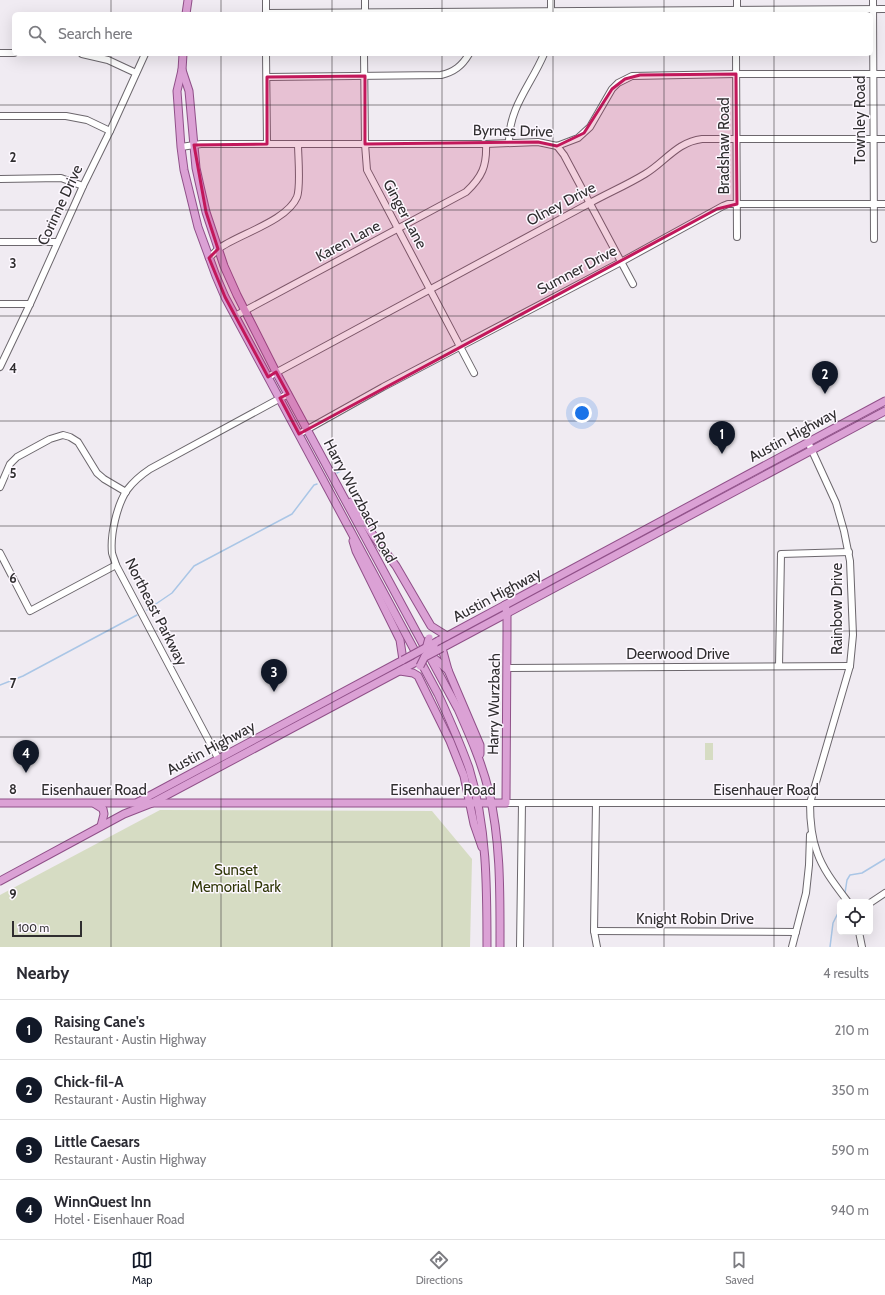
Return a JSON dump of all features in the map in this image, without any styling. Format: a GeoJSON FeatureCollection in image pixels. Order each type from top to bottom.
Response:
{"type":"FeatureCollection","features":[{"type":"Feature","properties":{"kind":"main road"},"geometry":{"type":"LineString","coordinates":[[186,12],[188,0]]}},
{"type":"Feature","properties":{"kind":"main road","name":"Harry Wurzbach Road"},"geometry":{"type":"LineString","coordinates":[[183,56],[182,70],[177,91],[181,147],[192,205],[209,258],[216,276],[268,377],[438,694],[464,756],[477,803],[484,854],[488,947]]}},
{"type":"Feature","properties":{"kind":"main road","name":"Harry Wurzbach Road"},"geometry":{"type":"LineString","coordinates":[[182,70],[189,92],[196,168],[206,212],[224,266],[276,372],[458,709],[472,738],[492,803],[498,857],[500,947]]}},
{"type":"Feature","properties":{"kind":"main road","name":"Austin Highway"},"geometry":{"type":"LineString","coordinates":[[0,881],[101,826],[124,814],[152,803],[400,671],[438,641],[885,401]]}},
{"type":"Feature","properties":{"kind":"main road","name":"Austin Highway"},"geometry":{"type":"LineString","coordinates":[[124,814],[136,803],[403,660],[439,650],[885,411]]}},
{"type":"Feature","properties":{"kind":"main road"},"geometry":{"type":"LineString","coordinates":[[341,492],[351,502],[400,572],[431,626],[448,636]]}},
{"type":"Feature","properties":{"kind":"main road"},"geometry":{"type":"LineString","coordinates":[[337,504],[342,504],[355,527],[366,539]]}},
{"type":"Feature","properties":{"kind":"main road"},"geometry":{"type":"LineString","coordinates":[[350,529],[356,551],[400,640],[403,660]]}},
{"type":"Feature","properties":{"kind":"main road","name":"Harry Wurzbach"},"geometry":{"type":"LineString","coordinates":[[505,605],[507,614],[506,803]]}},
{"type":"Feature","properties":{"kind":"main road"},"geometry":{"type":"LineString","coordinates":[[418,676],[431,626]]}},
{"type":"Feature","properties":{"kind":"main road"},"geometry":{"type":"LineString","coordinates":[[400,640],[412,649],[434,659],[448,670]]}},
{"type":"Feature","properties":{"kind":"main road"},"geometry":{"type":"LineString","coordinates":[[439,650],[480,745],[480,762]]}},
{"type":"Feature","properties":{"kind":"main road"},"geometry":{"type":"LineString","coordinates":[[360,692],[356,688],[380,675],[383,671]]}},
{"type":"Feature","properties":{"kind":"main road"},"geometry":{"type":"LineString","coordinates":[[400,671],[413,673],[418,676],[454,752],[464,776],[478,839],[484,854]]}},
{"type":"Feature","properties":{"kind":"main road","name":"Eisenhauer Road"},"geometry":{"type":"LineString","coordinates":[[0,803],[506,803]]}},
{"type":"Feature","properties":{"kind":"main road"},"geometry":{"type":"LineString","coordinates":[[93,803],[98,804],[103,809],[104,814],[101,826]]}},
{"type":"Feature","properties":{"kind":"street"},"geometry":{"type":"LineString","coordinates":[[266,0],[266,12]]}},
{"type":"Feature","properties":{"kind":"street"},"geometry":{"type":"LineString","coordinates":[[365,0],[365,12]]}},
{"type":"Feature","properties":{"kind":"street"},"geometry":{"type":"LineString","coordinates":[[551,0],[551,12],[737,12],[885,9]]}},
{"type":"Feature","properties":{"kind":"street"},"geometry":{"type":"LineString","coordinates":[[737,0],[737,12]]}},
{"type":"Feature","properties":{"kind":"street","name":"Townley Road"},"geometry":{"type":"LineString","coordinates":[[873,0],[874,239]]}},
{"type":"Feature","properties":{"kind":"street"},"geometry":{"type":"LineString","coordinates":[[0,53],[12,53]]}},
{"type":"Feature","properties":{"kind":"street"},"geometry":{"type":"LineString","coordinates":[[91,56],[108,60],[136,72]]}},
{"type":"Feature","properties":{"kind":"street","name":"Corinne Drive"},"geometry":{"type":"LineString","coordinates":[[0,367],[144,56]]}},
{"type":"Feature","properties":{"kind":"street"},"geometry":{"type":"LineString","coordinates":[[266,56],[267,144]]}},
{"type":"Feature","properties":{"kind":"street","name":"Ginger Lane"},"geometry":{"type":"LineString","coordinates":[[364,56],[365,144],[367,170],[474,373]]}},
{"type":"Feature","properties":{"kind":"street"},"geometry":{"type":"LineString","coordinates":[[266,77],[441,75],[456,70],[468,56]]}},
{"type":"Feature","properties":{"kind":"street"},"geometry":{"type":"LineString","coordinates":[[509,142],[510,123],[514,110],[543,56]]}},
{"type":"Feature","properties":{"kind":"street","name":"Bradshaw Road"},"geometry":{"type":"LineString","coordinates":[[736,56],[737,237]]}},
{"type":"Feature","properties":{"kind":"street","name":"Byrnes Drive"},"geometry":{"type":"LineString","coordinates":[[181,147],[194,145],[486,144],[509,142],[538,142],[557,146],[578,138],[584,133],[590,127],[612,89],[625,79],[640,75],[885,74]]}},
{"type":"Feature","properties":{"kind":"street"},"geometry":{"type":"LineString","coordinates":[[0,116],[66,116],[87,120],[110,131]]}},
{"type":"Feature","properties":{"kind":"street","name":"Olney Drive"},"geometry":{"type":"LineString","coordinates":[[268,377],[429,289],[644,175],[678,147],[687,142],[702,139],[885,139]]}},
{"type":"Feature","properties":{"kind":"street"},"geometry":{"type":"LineString","coordinates":[[209,258],[218,249],[271,221],[288,209],[292,204],[298,196],[298,144]]}},
{"type":"Feature","properties":{"kind":"street","name":"Karen Lane"},"geometry":{"type":"LineString","coordinates":[[236,316],[462,195],[473,186],[481,174],[486,159],[486,144]]}},
{"type":"Feature","properties":{"kind":"street"},"geometry":{"type":"LineString","coordinates":[[557,146],[564,154],[633,284]]}},
{"type":"Feature","properties":{"kind":"street"},"geometry":{"type":"LineString","coordinates":[[0,179],[61,178],[83,186]]}},
{"type":"Feature","properties":{"kind":"street","name":"Sumner Drive"},"geometry":{"type":"LineString","coordinates":[[299,434],[728,204],[885,204]]}},
{"type":"Feature","properties":{"kind":"street"},"geometry":{"type":"LineString","coordinates":[[0,242],[57,242]]}},
{"type":"Feature","properties":{"kind":"street"},"geometry":{"type":"LineString","coordinates":[[0,304],[30,304]]}},
{"type":"Feature","properties":{"kind":"street","name":"Northeast Parkway"},"geometry":{"type":"LineString","coordinates":[[218,758],[116,565],[112,554],[116,519],[126,492],[136,480],[150,469],[288,394]]}},
{"type":"Feature","properties":{"kind":"street"},"geometry":{"type":"LineString","coordinates":[[0,487],[10,464],[17,456],[53,438],[64,435],[78,442],[97,473],[126,492]]}},
{"type":"Feature","properties":{"kind":"street","name":"Rainbow Drive"},"geometry":{"type":"LineString","coordinates":[[808,442],[836,503],[849,552],[852,582],[853,635],[850,666],[810,803],[811,826]]}},
{"type":"Feature","properties":{"kind":"street"},"geometry":{"type":"LineString","coordinates":[[779,666],[780,554],[849,552]]}},
{"type":"Feature","properties":{"kind":"street"},"geometry":{"type":"LineString","coordinates":[[0,553],[30,611],[116,565]]}},
{"type":"Feature","properties":{"kind":"street","name":"Deerwood Drive"},"geometry":{"type":"LineString","coordinates":[[507,668],[850,666]]}},
{"type":"Feature","properties":{"kind":"street","name":"Eisenhauer Road"},"geometry":{"type":"LineString","coordinates":[[506,803],[885,803]]}},
{"type":"Feature","properties":{"kind":"street"},"geometry":{"type":"LineString","coordinates":[[520,947],[522,803]]}},
{"type":"Feature","properties":{"kind":"street"},"geometry":{"type":"LineString","coordinates":[[596,803],[594,931],[597,947]]}},
{"type":"Feature","properties":{"kind":"street"},"geometry":{"type":"LineString","coordinates":[[811,826],[817,853],[832,880],[846,899]]}},
{"type":"Feature","properties":{"kind":"street"},"geometry":{"type":"LineString","coordinates":[[792,947],[806,894],[811,826]]}},
{"type":"Feature","properties":{"kind":"street"},"geometry":{"type":"LineString","coordinates":[[873,901],[885,893]]}},
{"type":"Feature","properties":{"kind":"street","name":"Knight Robin Drive"},"geometry":{"type":"LineString","coordinates":[[594,931],[796,932]]}},
{"type":"Feature","properties":{"kind":"street"},"geometry":{"type":"LineString","coordinates":[[860,935],[862,947]]}},
{"type":"Feature","properties":{"kind":"highlighted area"},"geometry":{"type":"Polygon","coordinates":[[[736,74],[737,204],[717,209],[299,434],[280,398],[288,394],[276,372],[268,377],[225,297],[209,258],[218,249],[206,212],[194,145],[267,144],[267,77],[365,76],[365,144],[538,142],[557,146],[584,133],[612,89],[625,79],[640,75],[736,74]]]}},
{"type":"Feature","properties":{"kind":"green space"},"geometry":{"type":"Polygon","coordinates":[[[705,743],[713,743],[713,760],[705,760],[705,743]]]}},
{"type":"Feature","properties":{"kind":"green space","name":"Sunset Memorial Park"},"geometry":{"type":"Polygon","coordinates":[[[160,810],[432,811],[472,859],[470,947],[0,947],[0,895],[160,810]]]}},
{"type":"Feature","properties":{"kind":"waterway"},"geometry":{"type":"LineString","coordinates":[[337,473],[342,470]]}},
{"type":"Feature","properties":{"kind":"waterway"},"geometry":{"type":"LineString","coordinates":[[147,610],[172,593],[194,566],[292,514],[314,485],[317,484]]}},
{"type":"Feature","properties":{"kind":"waterway"},"geometry":{"type":"LineString","coordinates":[[0,685],[23,676],[137,615]]}},
{"type":"Feature","properties":{"kind":"waterway"},"geometry":{"type":"LineString","coordinates":[[845,893],[847,880],[850,875],[862,873],[885,859]]}},
{"type":"Feature","properties":{"kind":"waterway"},"geometry":{"type":"LineString","coordinates":[[830,947],[833,923],[837,915]]}},
{"type":"Feature","properties":{"kind":"place","name":"Chick-fil-A"},"geometry":{"type":"Point","coordinates":[825,394]}},
{"type":"Feature","properties":{"kind":"place","name":"Raising Cane's"},"geometry":{"type":"Point","coordinates":[722,454]}},
{"type":"Feature","properties":{"kind":"place","name":"Little Caesars"},"geometry":{"type":"Point","coordinates":[274,692]}},
{"type":"Feature","properties":{"kind":"place","name":"WinnQuest Inn"},"geometry":{"type":"Point","coordinates":[26,773]}}]}
